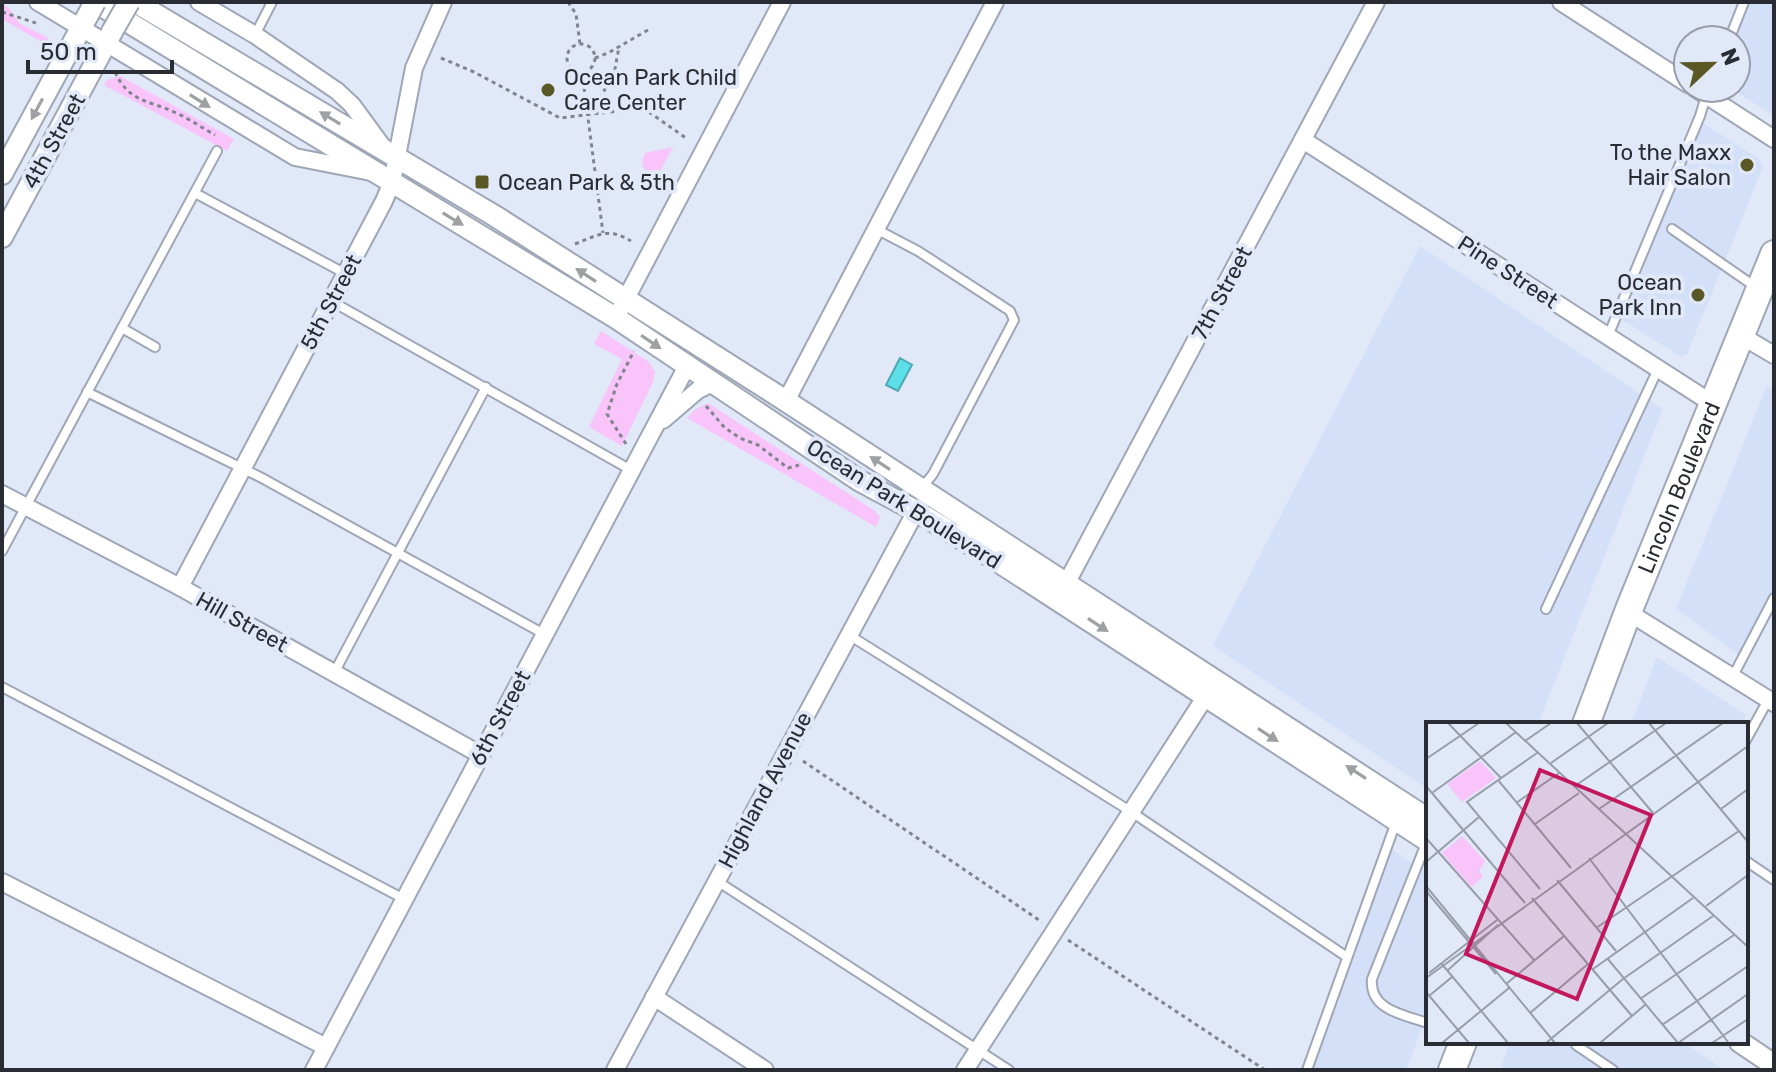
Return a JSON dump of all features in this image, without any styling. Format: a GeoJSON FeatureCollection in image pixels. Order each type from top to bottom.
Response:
{"type":"FeatureCollection","features":[{"type":"Feature","properties":{"kind":"highway","name":"Lincoln Boulevard"},"geometry":{"type":"LineString","coordinates":[[1587,722],[1628,612],[1774,254]]}},
{"type":"Feature","properties":{"kind":"highway"},"geometry":{"type":"LineString","coordinates":[[1452,1070],[1462,1044]]}},
{"type":"Feature","properties":{"kind":"street","name":"Ocean Park Boulevard"},"geometry":{"type":"LineString","coordinates":[[38,2],[88,15],[743,375],[921,490],[988,545],[1211,687],[1426,818]]}},
{"type":"Feature","properties":{"kind":"street","name":"Ocean Park Boulevard"},"geometry":{"type":"LineString","coordinates":[[132,2],[495,216],[620,309],[687,366],[860,481],[916,511],[930,505],[972,531],[988,545],[1066,584],[1426,840]]}},
{"type":"Feature","properties":{"kind":"street","name":"4th Street"},"geometry":{"type":"LineString","coordinates":[[2,237],[132,2]]}},
{"type":"Feature","properties":{"kind":"street","name":"Ocean Park Boulevard"},"geometry":{"type":"LineString","coordinates":[[199,2],[255,35],[337,91],[391,154]]}},
{"type":"Feature","properties":{"kind":"street","name":"5th Street"},"geometry":{"type":"LineString","coordinates":[[180,587],[346,274],[384,177],[414,68],[443,2]]}},
{"type":"Feature","properties":{"kind":"street"},"geometry":{"type":"LineString","coordinates":[[620,309],[782,2]]}},
{"type":"Feature","properties":{"kind":"street"},"geometry":{"type":"LineString","coordinates":[[655,426],[698,390],[712,383],[747,392],[774,405],[783,405],[995,2]]}},
{"type":"Feature","properties":{"kind":"street","name":"7th Street"},"geometry":{"type":"LineString","coordinates":[[1066,584],[1376,2]]}},
{"type":"Feature","properties":{"kind":"street"},"geometry":{"type":"LineString","coordinates":[[1561,2],[1672,74]]}},
{"type":"Feature","properties":{"kind":"street","name":"Ocean Park Boulevard"},"geometry":{"type":"LineString","coordinates":[[88,15],[110,37],[233,122],[295,157],[384,177]]}},
{"type":"Feature","properties":{"kind":"street","name":"4th Street"},"geometry":{"type":"LineString","coordinates":[[2,174],[88,15]]}},
{"type":"Feature","properties":{"kind":"street"},"geometry":{"type":"LineString","coordinates":[[1723,104],[1774,139]]}},
{"type":"Feature","properties":{"kind":"street","name":"Pine Street"},"geometry":{"type":"LineString","coordinates":[[1303,140],[1713,404]]}},
{"type":"Feature","properties":{"kind":"street"},"geometry":{"type":"LineString","coordinates":[[1740,335],[1774,355]]}},
{"type":"Feature","properties":{"kind":"street"},"geometry":{"type":"LineString","coordinates":[[687,366],[695,355],[722,371],[743,375]]}},
{"type":"Feature","properties":{"kind":"street","name":"6th Street"},"geometry":{"type":"LineString","coordinates":[[314,1070],[687,366]]}},
{"type":"Feature","properties":{"kind":"street","name":"Hill Street"},"geometry":{"type":"LineString","coordinates":[[2,494],[180,587],[481,755]]}},
{"type":"Feature","properties":{"kind":"street","name":"Highland Avenue"},"geometry":{"type":"LineString","coordinates":[[615,1070],[916,511]]}},
{"type":"Feature","properties":{"kind":"street"},"geometry":{"type":"LineString","coordinates":[[1628,612],[1771,701]]}},
{"type":"Feature","properties":{"kind":"street"},"geometry":{"type":"LineString","coordinates":[[965,1070],[1211,687]]}},
{"type":"Feature","properties":{"kind":"street"},"geometry":{"type":"LineString","coordinates":[[2,882],[326,1047]]}},
{"type":"Feature","properties":{"kind":"street"},"geometry":{"type":"LineString","coordinates":[[654,997],[765,1070]]}},
{"type":"Feature","properties":{"kind":"street"},"geometry":{"type":"LineString","coordinates":[[1743,1044],[1774,1065]]}},
{"type":"Feature","properties":{"kind":"lane"},"geometry":{"type":"LineString","coordinates":[[255,35],[272,2]]}},
{"type":"Feature","properties":{"kind":"lane"},"geometry":{"type":"LineString","coordinates":[[1735,24],[1744,2]]}},
{"type":"Feature","properties":{"kind":"lane"},"geometry":{"type":"LineString","coordinates":[[1608,336],[1700,116],[1701,104]]}},
{"type":"Feature","properties":{"kind":"lane"},"geometry":{"type":"LineString","coordinates":[[2,551],[217,151]]}},
{"type":"Feature","properties":{"kind":"lane"},"geometry":{"type":"LineString","coordinates":[[195,193],[346,274]]}},
{"type":"Feature","properties":{"kind":"lane"},"geometry":{"type":"LineString","coordinates":[[876,229],[918,251],[1010,311],[1014,320],[933,474],[921,490]]}},
{"type":"Feature","properties":{"kind":"lane"},"geometry":{"type":"LineString","coordinates":[[1672,229],[1759,290]]}},
{"type":"Feature","properties":{"kind":"lane"},"geometry":{"type":"LineString","coordinates":[[331,301],[631,470]]}},
{"type":"Feature","properties":{"kind":"lane"},"geometry":{"type":"LineString","coordinates":[[122,328],[155,347]]}},
{"type":"Feature","properties":{"kind":"lane"},"geometry":{"type":"LineString","coordinates":[[1546,609],[1658,368]]}},
{"type":"Feature","properties":{"kind":"lane"},"geometry":{"type":"LineString","coordinates":[[334,673],[486,387]]}},
{"type":"Feature","properties":{"kind":"lane"},"geometry":{"type":"LineString","coordinates":[[87,392],[243,468],[544,634]]}},
{"type":"Feature","properties":{"kind":"lane"},"geometry":{"type":"LineString","coordinates":[[1733,676],[1774,598]]}},
{"type":"Feature","properties":{"kind":"lane"},"geometry":{"type":"LineString","coordinates":[[848,634],[1130,811],[1347,957]]}},
{"type":"Feature","properties":{"kind":"lane"},"geometry":{"type":"LineString","coordinates":[[2,687],[404,899]]}},
{"type":"Feature","properties":{"kind":"lane"},"geometry":{"type":"LineString","coordinates":[[1748,737],[1771,701]]}},
{"type":"Feature","properties":{"kind":"lane"},"geometry":{"type":"LineString","coordinates":[[1307,1070],[1397,820]]}},
{"type":"Feature","properties":{"kind":"lane"},"geometry":{"type":"LineString","coordinates":[[1426,844],[1372,979],[1371,989],[1381,1005],[1426,1022]]}},
{"type":"Feature","properties":{"kind":"lane"},"geometry":{"type":"LineString","coordinates":[[1748,862],[1774,880]]}},
{"type":"Feature","properties":{"kind":"lane"},"geometry":{"type":"LineString","coordinates":[[716,881],[1009,1070]]}},
{"type":"Feature","properties":{"kind":"lane"},"geometry":{"type":"LineString","coordinates":[[1576,1044],[1613,1070]]}},
{"type":"Feature","properties":{"kind":"path"},"geometry":{"type":"LineString","coordinates":[[568,2],[576,14],[580,44]]}},
{"type":"Feature","properties":{"kind":"path"},"geometry":{"type":"LineString","coordinates":[[2,12],[39,24]]}},
{"type":"Feature","properties":{"kind":"path"},"geometry":{"type":"LineString","coordinates":[[595,58],[590,48],[580,44],[570,49],[567,58],[573,69],[582,72],[590,68],[595,58],[648,30]]}},
{"type":"Feature","properties":{"kind":"path"},"geometry":{"type":"LineString","coordinates":[[591,114],[615,69],[619,47]]}},
{"type":"Feature","properties":{"kind":"path"},"geometry":{"type":"LineString","coordinates":[[441,58],[560,118],[643,108],[686,138]]}},
{"type":"Feature","properties":{"kind":"path"},"geometry":{"type":"LineString","coordinates":[[115,72],[123,88],[140,100],[176,113],[215,135]]}},
{"type":"Feature","properties":{"kind":"path"},"geometry":{"type":"LineString","coordinates":[[582,72],[591,114],[603,233]]}},
{"type":"Feature","properties":{"kind":"path"},"geometry":{"type":"LineString","coordinates":[[575,244],[612,232],[631,241]]}},
{"type":"Feature","properties":{"kind":"path"},"geometry":{"type":"LineString","coordinates":[[626,444],[607,414],[617,384],[635,350]]}},
{"type":"Feature","properties":{"kind":"path"},"geometry":{"type":"LineString","coordinates":[[704,403],[725,428],[758,445],[788,468],[801,463]]}},
{"type":"Feature","properties":{"kind":"path"},"geometry":{"type":"LineString","coordinates":[[787,750],[1265,1070]]}},
{"type":"Feature","properties":{"kind":"shaded area"},"geometry":{"type":"Polygon","coordinates":[[[1749,2],[1774,2],[1774,116],[1752,102],[1752,24],[1740,24],[1749,2]]]}},
{"type":"Feature","properties":{"kind":"shaded area"},"geometry":{"type":"Polygon","coordinates":[[[2,3],[19,23],[47,37],[50,47],[2,19],[2,3]]]}},
{"type":"Feature","properties":{"kind":"shaded area"},"geometry":{"type":"Polygon","coordinates":[[[120,76],[234,139],[227,151],[104,85],[107,80],[120,76]]]}},
{"type":"Feature","properties":{"kind":"shaded area"},"geometry":{"type":"Polygon","coordinates":[[[1703,123],[1759,159],[1763,167],[1687,354],[1681,357],[1621,319],[1703,123]]]}},
{"type":"Feature","properties":{"kind":"shaded area"},"geometry":{"type":"Polygon","coordinates":[[[673,147],[655,181],[644,169],[645,153],[673,147]]]}},
{"type":"Feature","properties":{"kind":"shaded area"},"geometry":{"type":"Polygon","coordinates":[[[1420,246],[1663,409],[1539,722],[1426,722],[1426,788],[1213,646],[1420,246]]]}},
{"type":"Feature","properties":{"kind":"shaded area"},"geometry":{"type":"Polygon","coordinates":[[[601,331],[649,362],[655,372],[622,446],[589,427],[622,359],[594,344],[601,331]]]}},
{"type":"Feature","properties":{"kind":"shaded area"},"geometry":{"type":"Polygon","coordinates":[[[1767,386],[1774,390],[1774,597],[1743,658],[1676,609],[1767,386]]]}},
{"type":"Feature","properties":{"kind":"shaded area"},"geometry":{"type":"Polygon","coordinates":[[[708,403],[875,511],[880,517],[876,527],[687,418],[708,403]]]}},
{"type":"Feature","properties":{"kind":"shaded area"},"geometry":{"type":"Polygon","coordinates":[[[1657,657],[1746,715],[1742,722],[1632,722],[1657,657]]]}},
{"type":"Feature","properties":{"kind":"shaded area"},"geometry":{"type":"Polygon","coordinates":[[[1392,849],[1426,873],[1426,1017],[1406,1070],[1312,1070],[1392,849]]]}},
{"type":"Feature","properties":{"kind":"shaded area"},"geometry":{"type":"Polygon","coordinates":[[[1509,1044],[1685,1044],[1725,1070],[1500,1070],[1509,1044]]]}},
{"type":"Feature","properties":{"kind":"water"},"geometry":{"type":"Polygon","coordinates":[[[900,358],[912,365],[898,391],[886,385],[900,358]]]}},
{"type":"Feature","properties":{"kind":"place","name":"Ocean Park Child Care Center"},"geometry":{"type":"Point","coordinates":[548,90]}},
{"type":"Feature","properties":{"kind":"place","name":"To the Maxx Hair Salon"},"geometry":{"type":"Point","coordinates":[1747,165]}},
{"type":"Feature","properties":{"kind":"place","name":"Ocean Park & 5th"},"geometry":{"type":"Point","coordinates":[482,182]}},
{"type":"Feature","properties":{"kind":"place","name":"Ocean Park Inn"},"geometry":{"type":"Point","coordinates":[1698,295]}}]}
